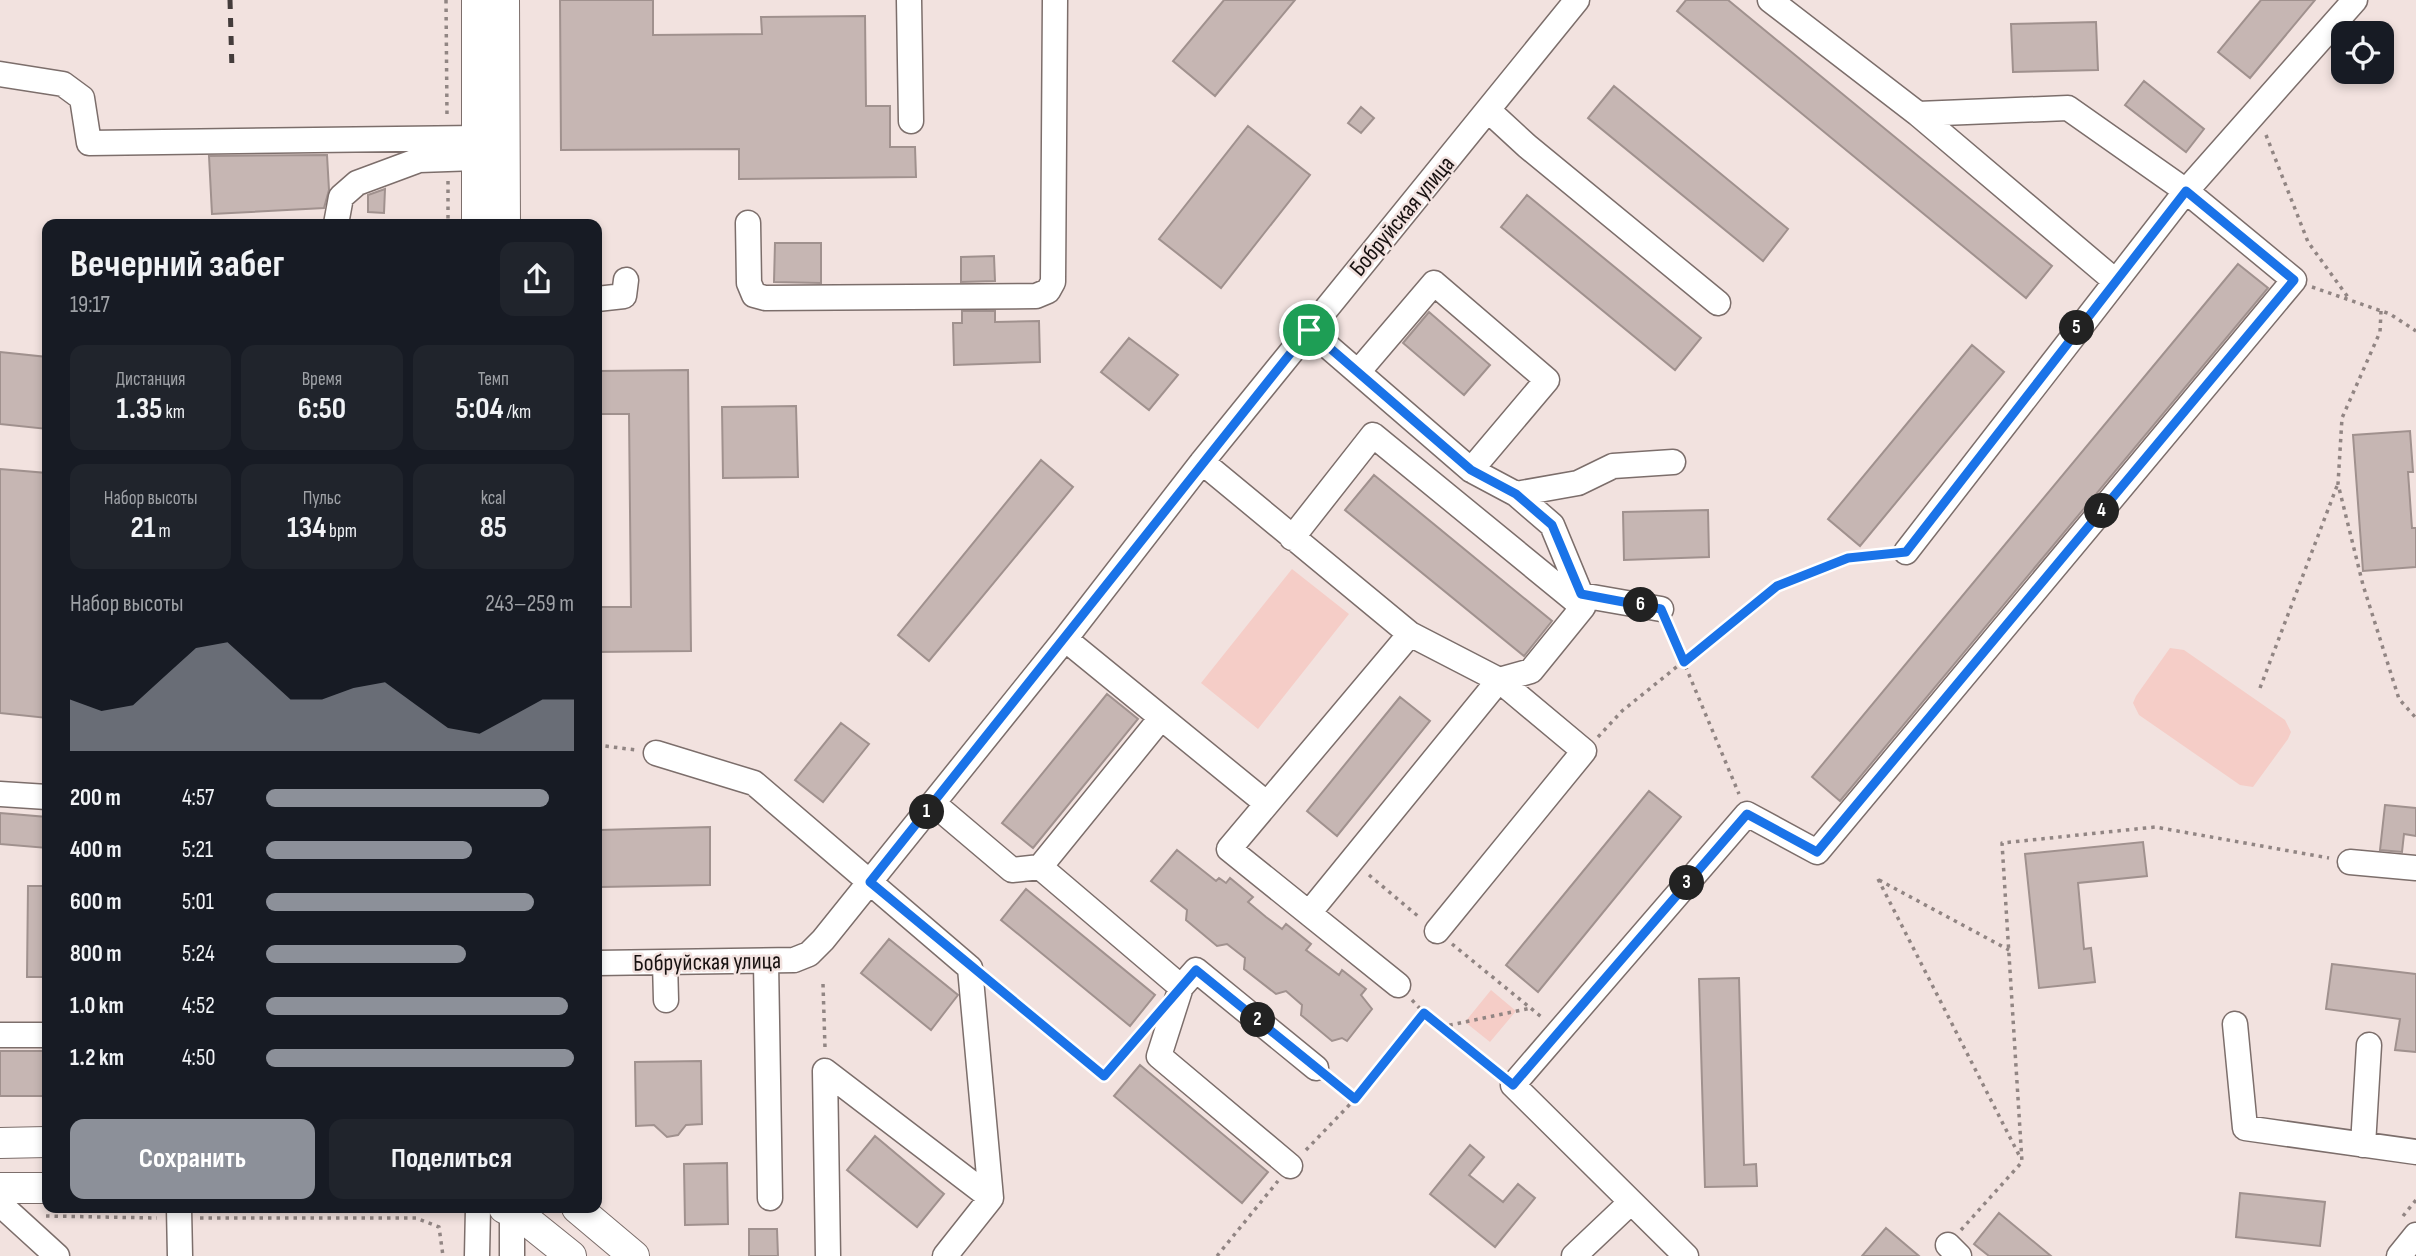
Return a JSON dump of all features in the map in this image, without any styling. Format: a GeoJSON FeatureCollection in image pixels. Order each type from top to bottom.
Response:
{"type":"FeatureCollection","features":[{"type":"Feature","properties":{"kind":"main road"},"geometry":{"type":"LineString","coordinates":[[477,0],[477,219]]}},
{"type":"Feature","properties":{"kind":"main road"},"geometry":{"type":"LineString","coordinates":[[504,0],[505,219]]}},
{"type":"Feature","properties":{"kind":"main road"},"geometry":{"type":"LineString","coordinates":[[0,1143],[42,1142]]}},
{"type":"Feature","properties":{"kind":"main road"},"geometry":{"type":"LineString","coordinates":[[0,1188],[42,1188]]}},
{"type":"Feature","properties":{"kind":"main road"},"geometry":{"type":"LineString","coordinates":[[514,1213],[571,1256]]}},
{"type":"Feature","properties":{"kind":"main road"},"geometry":{"type":"LineString","coordinates":[[583,1213],[635,1256]]}},
{"type":"Feature","properties":{"kind":"street"},"geometry":{"type":"LineString","coordinates":[[909,0],[911,121]]}},
{"type":"Feature","properties":{"kind":"street"},"geometry":{"type":"LineString","coordinates":[[748,223],[749,283],[754,295],[765,298],[1036,296],[1048,291],[1053,282],[1055,0]]}},
{"type":"Feature","properties":{"kind":"street","name":"Бобруйская улица"},"geometry":{"type":"LineString","coordinates":[[602,963],[766,962],[794,960],[809,954],[934,804],[1202,461],[1577,0]]}},
{"type":"Feature","properties":{"kind":"street"},"geometry":{"type":"LineString","coordinates":[[1770,0],[1918,114],[2114,280]]}},
{"type":"Feature","properties":{"kind":"street"},"geometry":{"type":"LineString","coordinates":[[1906,552],[2114,280],[2186,191],[2355,0]]}},
{"type":"Feature","properties":{"kind":"street"},"geometry":{"type":"LineString","coordinates":[[0,74],[63,84],[82,98],[89,143],[447,139],[477,148]]}},
{"type":"Feature","properties":{"kind":"street"},"geometry":{"type":"LineString","coordinates":[[1686,1256],[1513,1085],[1747,814],[1817,852],[2294,280],[2186,191],[2068,108],[1918,114]]}},
{"type":"Feature","properties":{"kind":"street"},"geometry":{"type":"LineString","coordinates":[[1489,111],[1527,146],[1718,303]]}},
{"type":"Feature","properties":{"kind":"street"},"geometry":{"type":"LineString","coordinates":[[337,219],[341,197],[357,183],[419,160],[477,148]]}},
{"type":"Feature","properties":{"kind":"street"},"geometry":{"type":"LineString","coordinates":[[602,298],[624,296],[626,279]]}},
{"type":"Feature","properties":{"kind":"street"},"geometry":{"type":"LineString","coordinates":[[1358,372],[1434,283],[1548,380],[1471,470]]}},
{"type":"Feature","properties":{"kind":"street"},"geometry":{"type":"LineString","coordinates":[[1309,330],[1471,470],[1516,494],[1552,525],[1581,594],[1661,609]]}},
{"type":"Feature","properties":{"kind":"street"},"geometry":{"type":"LineString","coordinates":[[1292,538],[1373,435],[1583,607],[1531,671],[1499,680],[1309,913]]}},
{"type":"Feature","properties":{"kind":"street"},"geometry":{"type":"LineString","coordinates":[[1202,461],[1410,634],[1499,680],[1584,751],[1437,931]]}},
{"type":"Feature","properties":{"kind":"street"},"geometry":{"type":"LineString","coordinates":[[1516,494],[1578,483],[1613,466],[1673,462]]}},
{"type":"Feature","properties":{"kind":"street"},"geometry":{"type":"LineString","coordinates":[[1398,985],[1229,849],[1410,634]]}},
{"type":"Feature","properties":{"kind":"street"},"geometry":{"type":"LineString","coordinates":[[1065,639],[1266,803]]}},
{"type":"Feature","properties":{"kind":"street"},"geometry":{"type":"LineString","coordinates":[[934,804],[1012,870],[1040,867],[1161,718]]}},
{"type":"Feature","properties":{"kind":"street"},"geometry":{"type":"LineString","coordinates":[[656,753],[754,783],[970,968],[991,1199],[945,1256]]}},
{"type":"Feature","properties":{"kind":"street"},"geometry":{"type":"LineString","coordinates":[[0,794],[42,797]]}},
{"type":"Feature","properties":{"kind":"street"},"geometry":{"type":"LineString","coordinates":[[2350,862],[2416,868]]}},
{"type":"Feature","properties":{"kind":"street"},"geometry":{"type":"LineString","coordinates":[[1040,867],[1181,988]]}},
{"type":"Feature","properties":{"kind":"street"},"geometry":{"type":"LineString","coordinates":[[665,962],[666,1000]]}},
{"type":"Feature","properties":{"kind":"street"},"geometry":{"type":"LineString","coordinates":[[766,962],[770,1198]]}},
{"type":"Feature","properties":{"kind":"street"},"geometry":{"type":"LineString","coordinates":[[1290,1166],[1159,1056],[1181,988],[1196,970],[1316,1068]]}},
{"type":"Feature","properties":{"kind":"street"},"geometry":{"type":"LineString","coordinates":[[2235,1024],[2245,1128],[2416,1152]]}},
{"type":"Feature","properties":{"kind":"street"},"geometry":{"type":"LineString","coordinates":[[0,1035],[42,1035]]}},
{"type":"Feature","properties":{"kind":"street"},"geometry":{"type":"LineString","coordinates":[[2364,1144],[2369,1045]]}},
{"type":"Feature","properties":{"kind":"street"},"geometry":{"type":"LineString","coordinates":[[825,1071],[991,1199]]}},
{"type":"Feature","properties":{"kind":"street"},"geometry":{"type":"LineString","coordinates":[[825,1071],[828,1256]]}},
{"type":"Feature","properties":{"kind":"street"},"geometry":{"type":"LineString","coordinates":[[1574,1256],[1630,1203]]}},
{"type":"Feature","properties":{"kind":"street"},"geometry":{"type":"LineString","coordinates":[[6,1210],[57,1256]]}},
{"type":"Feature","properties":{"kind":"street"},"geometry":{"type":"LineString","coordinates":[[179,1213],[180,1256]]}},
{"type":"Feature","properties":{"kind":"street"},"geometry":{"type":"LineString","coordinates":[[477,1256],[478,1213]]}},
{"type":"Feature","properties":{"kind":"street"},"geometry":{"type":"LineString","coordinates":[[509,1213],[512,1256]]}},
{"type":"Feature","properties":{"kind":"street"},"geometry":{"type":"LineString","coordinates":[[2399,1256],[2416,1235]]}},
{"type":"Feature","properties":{"kind":"path"},"geometry":{"type":"LineString","coordinates":[[446,0],[447,139]]}},
{"type":"Feature","properties":{"kind":"path"},"geometry":{"type":"LineString","coordinates":[[2258,110],[2274,162],[2308,242],[2350,300]]}},
{"type":"Feature","properties":{"kind":"path"},"geometry":{"type":"LineString","coordinates":[[2294,280],[2381,311],[2416,331]]}},
{"type":"Feature","properties":{"kind":"path"},"geometry":{"type":"LineString","coordinates":[[2381,311],[2381,332],[2342,418],[2338,484],[2363,585],[2399,699],[2416,718]]}},
{"type":"Feature","properties":{"kind":"path"},"geometry":{"type":"LineString","coordinates":[[2260,688],[2338,484]]}},
{"type":"Feature","properties":{"kind":"path"},"geometry":{"type":"LineString","coordinates":[[1584,751],[1622,711],[1777,586],[1848,558],[1906,552]]}},
{"type":"Feature","properties":{"kind":"path"},"geometry":{"type":"LineString","coordinates":[[1661,609],[1747,814]]}},
{"type":"Feature","properties":{"kind":"path"},"geometry":{"type":"LineString","coordinates":[[602,746],[656,753]]}},
{"type":"Feature","properties":{"kind":"path"},"geometry":{"type":"LineString","coordinates":[[1954,1250],[2022,1161],[2002,843],[2155,827],[2350,862]]}},
{"type":"Feature","properties":{"kind":"path"},"geometry":{"type":"LineString","coordinates":[[2010,950],[1878,879],[2022,1161]]}},
{"type":"Feature","properties":{"kind":"path"},"geometry":{"type":"LineString","coordinates":[[970,968],[1104,1076],[1147,1027]]}},
{"type":"Feature","properties":{"kind":"path"},"geometry":{"type":"LineString","coordinates":[[824,984],[825,1071]]}},
{"type":"Feature","properties":{"kind":"path"},"geometry":{"type":"LineString","coordinates":[[1441,1027],[1531,1008]]}},
{"type":"Feature","properties":{"kind":"path"},"geometry":{"type":"LineString","coordinates":[[1217,1256],[1290,1166],[1355,1099],[1424,1013],[1513,1085]]}},
{"type":"Feature","properties":{"kind":"path"},"geometry":{"type":"LineString","coordinates":[[1316,1068],[1355,1099]]}},
{"type":"Feature","properties":{"kind":"path"},"geometry":{"type":"LineString","coordinates":[[6,1210],[42,1211]]}},
{"type":"Feature","properties":{"kind":"path"},"geometry":{"type":"LineString","coordinates":[[179,1213],[416,1218],[439,1227],[443,1256]]}},
{"type":"Feature","properties":{"kind":"shaded area"},"geometry":{"type":"Polygon","coordinates":[[[1292,569],[1349,614],[1258,729],[1201,683],[1292,569]]]}},
{"type":"Feature","properties":{"kind":"shaded area"},"geometry":{"type":"Polygon","coordinates":[[[2170,648],[2184,650],[2285,720],[2291,732],[2288,739],[2253,787],[2240,785],[2139,715],[2133,703],[2136,696],[2170,648]]]}},
{"type":"Feature","properties":{"kind":"shaded area"},"geometry":{"type":"Polygon","coordinates":[[[1491,990],[1516,1011],[1490,1042],[1465,1022],[1491,990]]]}},
{"type":"Feature","properties":{"kind":"building"},"geometry":{"type":"Polygon","coordinates":[[[560,0],[653,0],[653,35],[762,34],[761,17],[865,16],[866,106],[890,106],[890,147],[915,147],[916,177],[739,179],[739,149],[561,150],[560,0]]]}},
{"type":"Feature","properties":{"kind":"building"},"geometry":{"type":"Polygon","coordinates":[[[1224,0],[1295,0],[1215,96],[1173,61],[1224,0]]]}},
{"type":"Feature","properties":{"kind":"building"},"geometry":{"type":"Polygon","coordinates":[[[1686,0],[1728,0],[2052,266],[2026,298],[1677,11],[1686,0]]]}},
{"type":"Feature","properties":{"kind":"building"},"geometry":{"type":"Polygon","coordinates":[[[2261,0],[2315,0],[2250,78],[2218,52],[2261,0]]]}},
{"type":"Feature","properties":{"kind":"building"},"geometry":{"type":"Polygon","coordinates":[[[2096,22],[2098,70],[2013,72],[2011,24],[2096,22]]]}},
{"type":"Feature","properties":{"kind":"building"},"geometry":{"type":"Polygon","coordinates":[[[2144,81],[2204,129],[2186,152],[2125,105],[2144,81]]]}},
{"type":"Feature","properties":{"kind":"building"},"geometry":{"type":"Polygon","coordinates":[[[1614,86],[1788,229],[1763,261],[1588,118],[1614,86]]]}},
{"type":"Feature","properties":{"kind":"building"},"geometry":{"type":"Polygon","coordinates":[[[1361,107],[1374,118],[1361,133],[1348,123],[1361,107]]]}},
{"type":"Feature","properties":{"kind":"building"},"geometry":{"type":"Polygon","coordinates":[[[1248,126],[1310,175],[1221,288],[1159,239],[1248,126]]]}},
{"type":"Feature","properties":{"kind":"building"},"geometry":{"type":"Polygon","coordinates":[[[327,155],[329,190],[324,208],[212,214],[209,156],[327,155]]]}},
{"type":"Feature","properties":{"kind":"building"},"geometry":{"type":"Polygon","coordinates":[[[385,189],[384,213],[368,212],[368,195],[385,189]]]}},
{"type":"Feature","properties":{"kind":"building"},"geometry":{"type":"Polygon","coordinates":[[[1527,195],[1701,338],[1675,370],[1501,227],[1527,195]]]}},
{"type":"Feature","properties":{"kind":"building"},"geometry":{"type":"Polygon","coordinates":[[[775,243],[821,243],[821,283],[774,282],[775,243]]]}},
{"type":"Feature","properties":{"kind":"building"},"geometry":{"type":"Polygon","coordinates":[[[994,256],[995,281],[961,282],[961,257],[994,256]]]}},
{"type":"Feature","properties":{"kind":"building"},"geometry":{"type":"Polygon","coordinates":[[[2238,264],[2268,288],[1840,801],[1812,777],[2238,264]]]}},
{"type":"Feature","properties":{"kind":"building"},"geometry":{"type":"Polygon","coordinates":[[[962,311],[995,311],[995,322],[1039,321],[1040,362],[954,365],[953,323],[962,323],[962,311]]]}},
{"type":"Feature","properties":{"kind":"building"},"geometry":{"type":"Polygon","coordinates":[[[1429,312],[1490,365],[1464,395],[1403,343],[1429,312]]]}},
{"type":"Feature","properties":{"kind":"building"},"geometry":{"type":"Polygon","coordinates":[[[1129,338],[1178,375],[1149,410],[1101,372],[1129,338]]]}},
{"type":"Feature","properties":{"kind":"building"},"geometry":{"type":"Polygon","coordinates":[[[1972,345],[2004,372],[1860,546],[1828,519],[1972,345]]]}},
{"type":"Feature","properties":{"kind":"building"},"geometry":{"type":"Polygon","coordinates":[[[0,352],[42,356],[42,428],[0,424],[0,352]]]}},
{"type":"Feature","properties":{"kind":"building"},"geometry":{"type":"Polygon","coordinates":[[[688,370],[691,651],[602,652],[602,607],[631,607],[629,414],[602,414],[602,371],[688,370]]]}},
{"type":"Feature","properties":{"kind":"building"},"geometry":{"type":"Polygon","coordinates":[[[796,406],[798,477],[723,478],[722,407],[796,406]]]}},
{"type":"Feature","properties":{"kind":"building"},"geometry":{"type":"Polygon","coordinates":[[[2410,431],[2413,472],[2408,472],[2412,528],[2416,528],[2416,567],[2363,571],[2353,435],[2410,431]]]}},
{"type":"Feature","properties":{"kind":"building"},"geometry":{"type":"Polygon","coordinates":[[[1041,460],[1073,487],[929,661],[898,635],[1041,460]]]}},
{"type":"Feature","properties":{"kind":"building"},"geometry":{"type":"Polygon","coordinates":[[[0,469],[42,473],[42,717],[0,713],[0,469]]]}},
{"type":"Feature","properties":{"kind":"building"},"geometry":{"type":"Polygon","coordinates":[[[1374,475],[1552,621],[1524,656],[1345,510],[1374,475]]]}},
{"type":"Feature","properties":{"kind":"building"},"geometry":{"type":"Polygon","coordinates":[[[1708,510],[1709,557],[1624,560],[1623,512],[1708,510]]]}},
{"type":"Feature","properties":{"kind":"building"},"geometry":{"type":"Polygon","coordinates":[[[1107,694],[1138,719],[1033,848],[1002,823],[1107,694]]]}},
{"type":"Feature","properties":{"kind":"building"},"geometry":{"type":"Polygon","coordinates":[[[1400,697],[1430,721],[1337,836],[1307,811],[1400,697]]]}},
{"type":"Feature","properties":{"kind":"building"},"geometry":{"type":"Polygon","coordinates":[[[841,723],[869,744],[823,802],[795,780],[841,723]]]}},
{"type":"Feature","properties":{"kind":"building"},"geometry":{"type":"Polygon","coordinates":[[[1649,791],[1681,817],[1538,992],[1506,965],[1649,791]]]}},
{"type":"Feature","properties":{"kind":"building"},"geometry":{"type":"Polygon","coordinates":[[[2385,805],[2416,808],[2416,836],[2404,834],[2402,852],[2380,850],[2385,805]]]}},
{"type":"Feature","properties":{"kind":"building"},"geometry":{"type":"Polygon","coordinates":[[[0,813],[42,817],[42,848],[0,844],[0,813]]]}},
{"type":"Feature","properties":{"kind":"building"},"geometry":{"type":"Polygon","coordinates":[[[710,827],[710,885],[602,887],[602,830],[710,827]]]}},
{"type":"Feature","properties":{"kind":"building"},"geometry":{"type":"Polygon","coordinates":[[[2143,842],[2147,876],[2078,883],[2084,949],[2091,948],[2095,982],[2039,988],[2025,854],[2143,842]]]}},
{"type":"Feature","properties":{"kind":"building"},"geometry":{"type":"Polygon","coordinates":[[[1177,850],[1216,881],[1219,878],[1226,883],[1230,878],[1253,897],[1248,902],[1266,917],[1282,929],[1286,924],[1311,944],[1306,950],[1339,975],[1342,970],[1366,989],[1361,995],[1372,1009],[1347,1041],[1342,1038],[1332,1041],[1301,1015],[1302,1005],[1286,991],[1276,994],[1244,969],[1245,958],[1227,944],[1217,946],[1186,920],[1187,910],[1151,881],[1177,850]]]}},
{"type":"Feature","properties":{"kind":"building"},"geometry":{"type":"Polygon","coordinates":[[[28,886],[42,886],[42,977],[27,977],[28,886]]]}},
{"type":"Feature","properties":{"kind":"building"},"geometry":{"type":"Polygon","coordinates":[[[1026,889],[1155,995],[1130,1026],[1001,920],[1026,889]]]}},
{"type":"Feature","properties":{"kind":"building"},"geometry":{"type":"Polygon","coordinates":[[[889,939],[958,995],[931,1030],[861,973],[889,939]]]}},
{"type":"Feature","properties":{"kind":"building"},"geometry":{"type":"Polygon","coordinates":[[[2332,964],[2416,974],[2416,1052],[2395,1050],[2400,1019],[2326,1009],[2332,964]]]}},
{"type":"Feature","properties":{"kind":"building"},"geometry":{"type":"Polygon","coordinates":[[[1739,978],[1744,1165],[1756,1164],[1757,1186],[1705,1187],[1699,979],[1739,978]]]}},
{"type":"Feature","properties":{"kind":"building"},"geometry":{"type":"Polygon","coordinates":[[[0,1051],[42,1051],[42,1096],[0,1096],[0,1051]]]}},
{"type":"Feature","properties":{"kind":"building"},"geometry":{"type":"Polygon","coordinates":[[[701,1061],[702,1124],[686,1125],[678,1135],[667,1137],[654,1125],[636,1126],[635,1062],[701,1061]]]}},
{"type":"Feature","properties":{"kind":"building"},"geometry":{"type":"Polygon","coordinates":[[[1140,1065],[1268,1172],[1242,1203],[1114,1096],[1140,1065]]]}},
{"type":"Feature","properties":{"kind":"building"},"geometry":{"type":"Polygon","coordinates":[[[875,1136],[944,1194],[917,1227],[847,1170],[875,1136]]]}},
{"type":"Feature","properties":{"kind":"building"},"geometry":{"type":"Polygon","coordinates":[[[1470,1145],[1484,1157],[1469,1175],[1503,1202],[1518,1184],[1535,1198],[1495,1247],[1430,1194],[1470,1145]]]}},
{"type":"Feature","properties":{"kind":"building"},"geometry":{"type":"Polygon","coordinates":[[[727,1163],[728,1224],[685,1225],[684,1164],[727,1163]]]}},
{"type":"Feature","properties":{"kind":"building"},"geometry":{"type":"Polygon","coordinates":[[[2240,1193],[2325,1202],[2320,1246],[2236,1237],[2240,1193]]]}},
{"type":"Feature","properties":{"kind":"building"},"geometry":{"type":"Polygon","coordinates":[[[1999,1213],[2051,1256],[1989,1256],[1974,1244],[1999,1213]]]}},
{"type":"Feature","properties":{"kind":"building"},"geometry":{"type":"Polygon","coordinates":[[[1886,1228],[1919,1256],[1862,1256],[1886,1228]]]}},
{"type":"Feature","properties":{"kind":"building"},"geometry":{"type":"Polygon","coordinates":[[[749,1229],[777,1229],[778,1256],[749,1256],[749,1229]]]}},
{"type":"Feature","properties":{"kind":"railway"},"geometry":{"type":"LineString","coordinates":[[230,0],[232,70]]}},
{"type":"Feature","properties":{"kind":"route"},"geometry":{"type":"LineString","coordinates":[[2186,191],[2294,280],[1817,852],[1747,814],[1513,1085],[1424,1013],[1355,1099],[1196,970],[1104,1076],[970,968],[870,882],[1065,639],[1202,461],[1309,330],[1471,470],[1516,494],[1552,525],[1581,594],[1661,609],[1684,662],[1777,586],[1848,558],[1906,552],[2114,280],[2186,191]]}}]}
